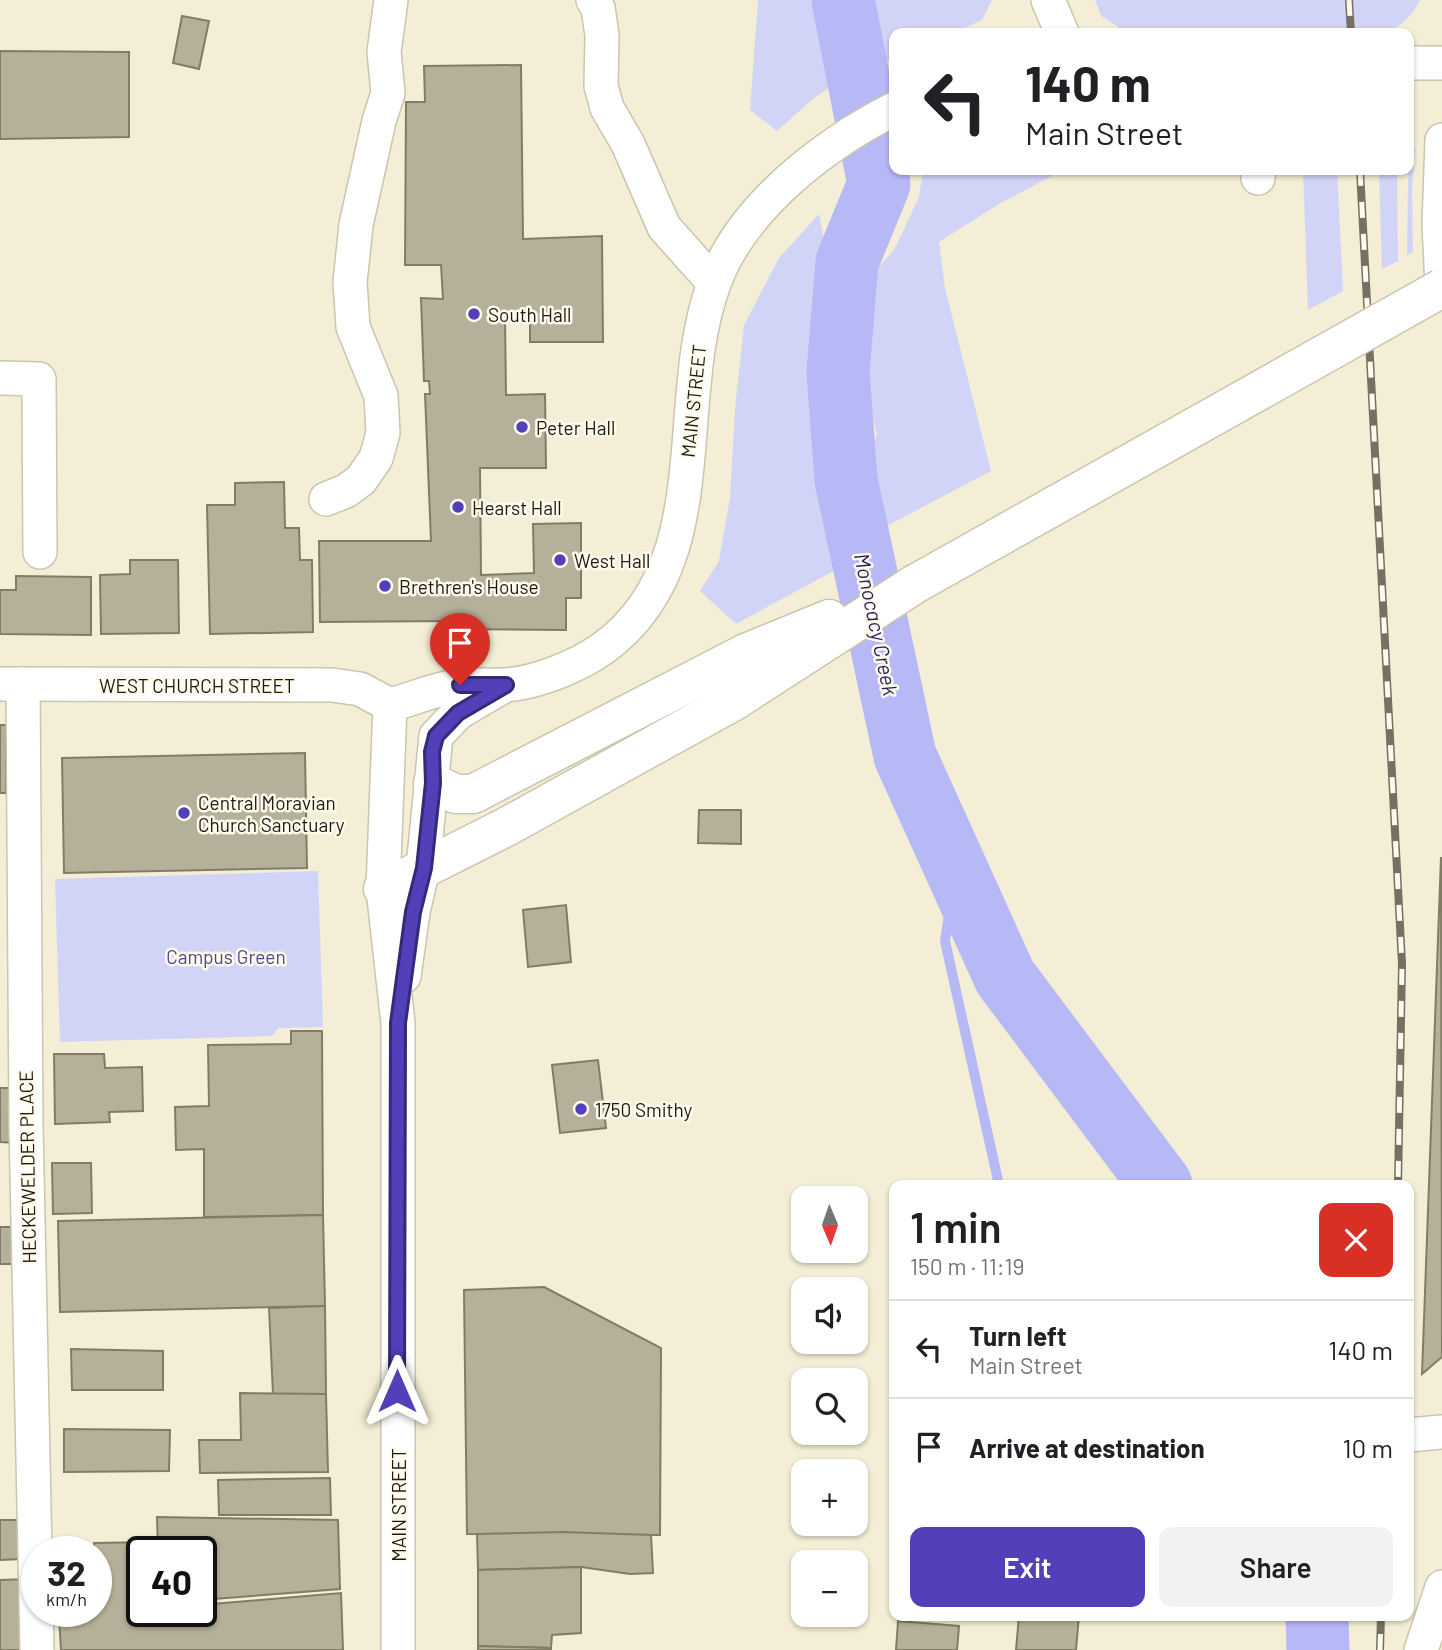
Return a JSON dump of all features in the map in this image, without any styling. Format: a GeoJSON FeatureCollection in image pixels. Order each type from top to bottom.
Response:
{"type":"FeatureCollection","features":[{"type":"Feature","properties":{"kind":"highway"},"geometry":{"type":"LineString","coordinates":[[383,889],[506,827],[734,701],[915,584],[1442,287]]}},
{"type":"Feature","properties":{"kind":"highway"},"geometry":{"type":"LineString","coordinates":[[433,783],[456,794],[473,794],[746,653],[915,584]]}},
{"type":"Feature","properties":{"kind":"street"},"geometry":{"type":"LineString","coordinates":[[326,499],[346,491],[361,480],[376,458],[383,433],[381,396],[353,327],[350,282],[356,225],[379,121],[388,93],[384,52],[391,0]]}},
{"type":"Feature","properties":{"kind":"street"},"geometry":{"type":"LineString","coordinates":[[593,0],[598,8],[602,35],[601,86],[607,108],[628,144],[664,227],[714,283]]}},
{"type":"Feature","properties":{"kind":"street"},"geometry":{"type":"LineString","coordinates":[[1048,0],[1060,28]]}},
{"type":"Feature","properties":{"kind":"street"},"geometry":{"type":"LineString","coordinates":[[1414,63],[1442,63]]}},
{"type":"Feature","properties":{"kind":"street","name":"MAIN STREET"},"geometry":{"type":"LineString","coordinates":[[398,1023],[413,912],[424,868],[433,783],[432,752],[436,736],[458,713],[506,685],[574,664],[602,649],[636,616],[660,581],[680,519],[699,342],[714,283],[727,255],[764,206],[816,157],[843,137],[889,112]]}},
{"type":"Feature","properties":{"kind":"street"},"geometry":{"type":"LineString","coordinates":[[1442,140],[1439,225],[1442,287]]}},
{"type":"Feature","properties":{"kind":"street"},"geometry":{"type":"LineString","coordinates":[[0,378],[39,379],[40,552]]}},
{"type":"Feature","properties":{"kind":"street","name":"WEST CHURCH STREET"},"geometry":{"type":"LineString","coordinates":[[11,684],[332,685],[360,690],[390,705]]}},
{"type":"Feature","properties":{"kind":"street","name":"HECKEWELDER PLACE"},"geometry":{"type":"LineString","coordinates":[[11,684],[26,1138],[37,1650]]}},
{"type":"Feature","properties":{"kind":"street","name":"MAIN STREET"},"geometry":{"type":"LineString","coordinates":[[398,1650],[398,1023],[383,889],[390,705],[428,691],[449,687],[506,685]]}},
{"type":"Feature","properties":{"kind":"street"},"geometry":{"type":"LineString","coordinates":[[1414,1435],[1442,1432]]}},
{"type":"Feature","properties":{"kind":"street"},"geometry":{"type":"LineString","coordinates":[[1421,1650],[1442,1587]]}},
{"type":"Feature","properties":{"kind":"green space"},"geometry":{"type":"Polygon","coordinates":[[[758,0],[823,0],[829,24],[833,85],[777,131],[750,110],[758,0]]]}},
{"type":"Feature","properties":{"kind":"green space"},"geometry":{"type":"Polygon","coordinates":[[[873,0],[992,0],[982,20],[964,28],[889,28],[889,60],[881,64],[873,0]]]}},
{"type":"Feature","properties":{"kind":"green space"},"geometry":{"type":"Polygon","coordinates":[[[1095,0],[1420,0],[1404,22],[1395,28],[1120,28],[1101,16],[1095,0]]]}},
{"type":"Feature","properties":{"kind":"green space"},"geometry":{"type":"Polygon","coordinates":[[[922,175],[1054,175],[999,204],[939,242],[945,288],[991,471],[881,529],[866,459],[877,435],[861,368],[864,285],[895,248],[919,197],[922,175]]]}},
{"type":"Feature","properties":{"kind":"green space"},"geometry":{"type":"Polygon","coordinates":[[[1303,175],[1337,175],[1343,291],[1308,310],[1303,175]]]}},
{"type":"Feature","properties":{"kind":"green space"},"geometry":{"type":"Polygon","coordinates":[[[1379,175],[1397,175],[1398,261],[1382,269],[1379,175]]]}},
{"type":"Feature","properties":{"kind":"green space"},"geometry":{"type":"Polygon","coordinates":[[[1408,175],[1413,175],[1413,252],[1407,255],[1408,175]]]}},
{"type":"Feature","properties":{"kind":"green space"},"geometry":{"type":"Polygon","coordinates":[[[819,214],[828,261],[817,338],[820,461],[850,562],[736,624],[700,591],[719,561],[730,498],[735,409],[744,325],[779,258],[819,214]]]}},
{"type":"Feature","properties":{"kind":"green space","name":"Campus Green"},"geometry":{"type":"Polygon","coordinates":[[[318,871],[323,1027],[279,1028],[272,1036],[60,1042],[55,879],[318,871]]]}},
{"type":"Feature","properties":{"kind":"building"},"geometry":{"type":"Polygon","coordinates":[[[182,16],[209,21],[199,69],[173,63],[182,16]]]}},
{"type":"Feature","properties":{"kind":"building"},"geometry":{"type":"Polygon","coordinates":[[[0,51],[129,52],[129,137],[0,139],[0,51]]]}},
{"type":"Feature","properties":{"kind":"building"},"geometry":{"type":"Polygon","coordinates":[[[521,65],[523,239],[602,236],[603,342],[530,342],[530,318],[505,317],[506,395],[545,394],[546,468],[480,468],[481,575],[534,573],[533,524],[581,523],[581,598],[566,598],[566,630],[450,629],[450,621],[320,622],[319,541],[431,541],[425,394],[430,394],[429,381],[424,381],[421,298],[443,299],[441,265],[405,265],[406,102],[425,102],[424,66],[521,65]]]}},
{"type":"Feature","properties":{"kind":"building"},"geometry":{"type":"Polygon","coordinates":[[[284,482],[285,528],[299,528],[300,560],[312,560],[313,632],[210,634],[207,505],[235,505],[235,483],[284,482]]]}},
{"type":"Feature","properties":{"kind":"building"},"geometry":{"type":"Polygon","coordinates":[[[130,560],[178,560],[179,633],[101,634],[100,575],[130,574],[130,560]]]}},
{"type":"Feature","properties":{"kind":"building"},"geometry":{"type":"Polygon","coordinates":[[[16,576],[91,577],[91,635],[0,634],[0,590],[16,590],[16,576]]]}},
{"type":"Feature","properties":{"kind":"building"},"geometry":{"type":"Polygon","coordinates":[[[0,725],[6,725],[6,793],[0,793],[0,725]]]}},
{"type":"Feature","properties":{"kind":"building","name":"Central Moravian Church Sanctuary"},"geometry":{"type":"Polygon","coordinates":[[[305,753],[307,868],[64,873],[62,758],[305,753]]]}},
{"type":"Feature","properties":{"kind":"building"},"geometry":{"type":"Polygon","coordinates":[[[699,810],[741,810],[741,844],[698,843],[699,810]]]}},
{"type":"Feature","properties":{"kind":"building"},"geometry":{"type":"Polygon","coordinates":[[[1441,857],[1442,1357],[1422,1374],[1441,857]]]}},
{"type":"Feature","properties":{"kind":"building"},"geometry":{"type":"Polygon","coordinates":[[[566,905],[571,962],[528,967],[523,910],[566,905]]]}},
{"type":"Feature","properties":{"kind":"building"},"geometry":{"type":"Polygon","coordinates":[[[291,1031],[322,1031],[323,1215],[204,1217],[204,1149],[176,1150],[175,1107],[209,1106],[208,1045],[291,1044],[291,1031]]]}},
{"type":"Feature","properties":{"kind":"building"},"geometry":{"type":"Polygon","coordinates":[[[54,1054],[104,1054],[105,1068],[142,1067],[143,1111],[109,1112],[110,1122],[55,1124],[54,1054]]]}},
{"type":"Feature","properties":{"kind":"building","name":"1750 Smithy"},"geometry":{"type":"Polygon","coordinates":[[[598,1060],[606,1128],[560,1133],[552,1065],[598,1060]]]}},
{"type":"Feature","properties":{"kind":"building"},"geometry":{"type":"Polygon","coordinates":[[[0,1088],[15,1088],[15,1143],[0,1142],[0,1088]]]}},
{"type":"Feature","properties":{"kind":"building"},"geometry":{"type":"Polygon","coordinates":[[[52,1163],[91,1163],[92,1213],[53,1214],[52,1163]]]}},
{"type":"Feature","properties":{"kind":"building"},"geometry":{"type":"Polygon","coordinates":[[[323,1215],[325,1306],[60,1312],[58,1221],[323,1215]]]}},
{"type":"Feature","properties":{"kind":"building"},"geometry":{"type":"Polygon","coordinates":[[[0,1227],[14,1227],[16,1264],[0,1264],[0,1227]]]}},
{"type":"Feature","properties":{"kind":"building"},"geometry":{"type":"Polygon","coordinates":[[[544,1287],[661,1348],[660,1535],[467,1534],[464,1290],[544,1287]]]}},
{"type":"Feature","properties":{"kind":"building"},"geometry":{"type":"Polygon","coordinates":[[[325,1306],[326,1394],[273,1394],[269,1308],[325,1306]]]}},
{"type":"Feature","properties":{"kind":"building"},"geometry":{"type":"Polygon","coordinates":[[[71,1349],[163,1351],[163,1390],[72,1390],[71,1349]]]}},
{"type":"Feature","properties":{"kind":"building"},"geometry":{"type":"Polygon","coordinates":[[[240,1393],[326,1394],[328,1472],[200,1473],[199,1440],[241,1440],[240,1393]]]}},
{"type":"Feature","properties":{"kind":"building"},"geometry":{"type":"Polygon","coordinates":[[[64,1429],[170,1430],[169,1471],[64,1472],[64,1429]]]}},
{"type":"Feature","properties":{"kind":"building"},"geometry":{"type":"Polygon","coordinates":[[[330,1478],[331,1515],[219,1515],[218,1480],[330,1478]]]}},
{"type":"Feature","properties":{"kind":"building"},"geometry":{"type":"Polygon","coordinates":[[[157,1517],[338,1520],[340,1589],[217,1599],[217,1536],[158,1536],[157,1517]]]}},
{"type":"Feature","properties":{"kind":"building"},"geometry":{"type":"Polygon","coordinates":[[[0,1520],[21,1520],[21,1559],[0,1560],[0,1520]]]}},
{"type":"Feature","properties":{"kind":"building"},"geometry":{"type":"Polygon","coordinates":[[[563,1532],[651,1535],[653,1573],[630,1574],[581,1567],[478,1570],[477,1534],[563,1532]]]}},
{"type":"Feature","properties":{"kind":"building"},"geometry":{"type":"Polygon","coordinates":[[[126,1542],[126,1627],[217,1627],[217,1604],[341,1593],[343,1650],[61,1650],[60,1627],[112,1627],[112,1543],[126,1542]]]}},
{"type":"Feature","properties":{"kind":"building"},"geometry":{"type":"Polygon","coordinates":[[[581,1567],[581,1633],[552,1635],[551,1648],[478,1646],[478,1570],[581,1567]]]}},
{"type":"Feature","properties":{"kind":"building"},"geometry":{"type":"Polygon","coordinates":[[[21,1579],[21,1627],[30,1627],[31,1650],[0,1650],[0,1580],[21,1579]]]}},
{"type":"Feature","properties":{"kind":"building"},"geometry":{"type":"Polygon","coordinates":[[[898,1621],[959,1626],[957,1650],[896,1650],[898,1621]]]}},
{"type":"Feature","properties":{"kind":"building"},"geometry":{"type":"Polygon","coordinates":[[[1018,1621],[1078,1621],[1076,1650],[1016,1650],[1018,1621]]]}},
{"type":"Feature","properties":{"kind":"building"},"geometry":{"type":"Polygon","coordinates":[[[478,1646],[551,1648],[551,1650],[478,1650],[478,1646]]]}},
{"type":"Feature","properties":{"kind":"waterway","name":"Monocacy Creek"},"geometry":{"type":"LineString","coordinates":[[843,0],[879,184],[847,262],[838,372],[846,480],[905,756],[1005,977],[1157,1180]]}},
{"type":"Feature","properties":{"kind":"waterway"},"geometry":{"type":"LineString","coordinates":[[956,870],[945,941],[998,1180]]}},
{"type":"Feature","properties":{"kind":"waterway","name":"Monocacy Creek"},"geometry":{"type":"LineString","coordinates":[[1317,1621],[1318,1650]]}},
{"type":"Feature","properties":{"kind":"railway"},"geometry":{"type":"LineString","coordinates":[[1349,0],[1351,28]]}},
{"type":"Feature","properties":{"kind":"railway"},"geometry":{"type":"LineString","coordinates":[[1360,175],[1402,964],[1398,1180]]}},
{"type":"Feature","properties":{"kind":"railway"},"geometry":{"type":"LineString","coordinates":[[1380,1650],[1381,1621]]}},
{"type":"Feature","properties":{"kind":"place","name":"South Hall"},"geometry":{"type":"Point","coordinates":[474,314]}},
{"type":"Feature","properties":{"kind":"place","name":"Peter Hall"},"geometry":{"type":"Point","coordinates":[522,427]}},
{"type":"Feature","properties":{"kind":"place","name":"Hearst Hall"},"geometry":{"type":"Point","coordinates":[458,507]}},
{"type":"Feature","properties":{"kind":"place","name":"West Hall"},"geometry":{"type":"Point","coordinates":[560,560]}},
{"type":"Feature","properties":{"kind":"place","name":"Brethren's House"},"geometry":{"type":"Point","coordinates":[385,586]}},
{"type":"Feature","properties":{"kind":"place","name":"Central Moravian Church Sanctuary"},"geometry":{"type":"Point","coordinates":[184,813]}},
{"type":"Feature","properties":{"kind":"place","name":"1750 Smithy"},"geometry":{"type":"Point","coordinates":[581,1109]}},
{"type":"Feature","properties":{"kind":"route"},"geometry":{"type":"LineString","coordinates":[[397,1391],[398,1023],[413,912],[424,868],[433,783],[432,752],[436,736],[458,713],[506,685],[460,685]]}}]}
